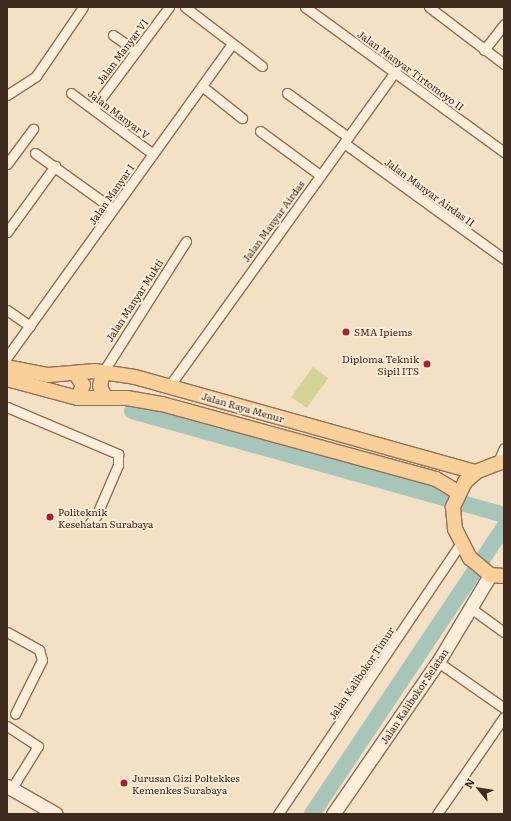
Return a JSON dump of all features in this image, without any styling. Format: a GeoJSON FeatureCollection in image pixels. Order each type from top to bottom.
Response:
{"type":"FeatureCollection","features":[{"type":"Feature","properties":{"kind":"main road","name":"Jalan Raya Menur"},"geometry":{"type":"LineString","coordinates":[[7,367],[41,375],[103,372],[170,385],[249,409],[476,472]]}},
{"type":"Feature","properties":{"kind":"main road"},"geometry":{"type":"LineString","coordinates":[[103,372],[100,386],[105,398]]}},
{"type":"Feature","properties":{"kind":"main road"},"geometry":{"type":"LineString","coordinates":[[75,374],[83,385],[78,398]]}},
{"type":"Feature","properties":{"kind":"main road","name":"Jalan Raya Menur"},"geometry":{"type":"LineString","coordinates":[[7,380],[78,398],[146,401],[245,427],[436,479],[456,499]]}},
{"type":"Feature","properties":{"kind":"main road"},"geometry":{"type":"LineString","coordinates":[[245,427],[249,409]]}},
{"type":"Feature","properties":{"kind":"main road"},"geometry":{"type":"LineString","coordinates":[[260,431],[265,413]]}},
{"type":"Feature","properties":{"kind":"main road"},"geometry":{"type":"LineString","coordinates":[[494,574],[470,558],[461,543],[455,529],[456,499],[476,472],[501,462]]}},
{"type":"Feature","properties":{"kind":"street"},"geometry":{"type":"LineString","coordinates":[[7,95],[36,76],[83,7]]}},
{"type":"Feature","properties":{"kind":"street","name":"Jalan Manyar VI"},"geometry":{"type":"LineString","coordinates":[[93,109],[170,7]]}},
{"type":"Feature","properties":{"kind":"street"},"geometry":{"type":"LineString","coordinates":[[185,7],[262,66]]}},
{"type":"Feature","properties":{"kind":"street","name":"Jalan Manyar Tirtomoyo II"},"geometry":{"type":"LineString","coordinates":[[305,7],[396,71],[504,152]]}},
{"type":"Feature","properties":{"kind":"street"},"geometry":{"type":"LineString","coordinates":[[433,8],[484,50],[504,64]]}},
{"type":"Feature","properties":{"kind":"street"},"geometry":{"type":"LineString","coordinates":[[484,50],[504,24]]}},
{"type":"Feature","properties":{"kind":"street"},"geometry":{"type":"LineString","coordinates":[[113,35],[136,51]]}},
{"type":"Feature","properties":{"kind":"street","name":"Jalan Manyar I"},"geometry":{"type":"LineString","coordinates":[[7,357],[153,154],[203,88],[232,44]]}},
{"type":"Feature","properties":{"kind":"street","name":"Jalan Manyar Airdas"},"geometry":{"type":"LineString","coordinates":[[170,385],[396,71]]}},
{"type":"Feature","properties":{"kind":"street"},"geometry":{"type":"LineString","coordinates":[[203,88],[242,118]]}},
{"type":"Feature","properties":{"kind":"street","name":"Jalan Manyar V"},"geometry":{"type":"LineString","coordinates":[[71,93],[153,154]]}},
{"type":"Feature","properties":{"kind":"street","name":"Jalan Manyar Airdas II"},"geometry":{"type":"LineString","coordinates":[[287,94],[504,259]]}},
{"type":"Feature","properties":{"kind":"street"},"geometry":{"type":"LineString","coordinates":[[7,164],[33,129]]}},
{"type":"Feature","properties":{"kind":"street"},"geometry":{"type":"LineString","coordinates":[[260,131],[320,175]]}},
{"type":"Feature","properties":{"kind":"street"},"geometry":{"type":"LineString","coordinates":[[36,153],[114,209]]}},
{"type":"Feature","properties":{"kind":"street"},"geometry":{"type":"LineString","coordinates":[[7,232],[55,166]]}},
{"type":"Feature","properties":{"kind":"street","name":"Jalan Manyar Mukti"},"geometry":{"type":"LineString","coordinates":[[103,372],[186,241]]}},
{"type":"Feature","properties":{"kind":"street"},"geometry":{"type":"LineString","coordinates":[[7,310],[30,326]]}},
{"type":"Feature","properties":{"kind":"street"},"geometry":{"type":"LineString","coordinates":[[7,407],[118,454],[119,463],[111,484],[90,523]]}},
{"type":"Feature","properties":{"kind":"street"},"geometry":{"type":"LineString","coordinates":[[501,462],[504,448]]}},
{"type":"Feature","properties":{"kind":"street","name":"Jalan Kalibokor Timur"},"geometry":{"type":"LineString","coordinates":[[278,814],[461,543]]}},
{"type":"Feature","properties":{"kind":"street","name":"Jalan Kalibokor Selatan"},"geometry":{"type":"LineString","coordinates":[[333,814],[438,662],[494,574]]}},
{"type":"Feature","properties":{"kind":"street"},"geometry":{"type":"LineString","coordinates":[[472,609],[504,632]]}},
{"type":"Feature","properties":{"kind":"street"},"geometry":{"type":"LineString","coordinates":[[7,632],[41,652],[40,668],[15,714]]}},
{"type":"Feature","properties":{"kind":"street"},"geometry":{"type":"LineString","coordinates":[[438,662],[504,708]]}},
{"type":"Feature","properties":{"kind":"street"},"geometry":{"type":"LineString","coordinates":[[438,814],[504,717]]}},
{"type":"Feature","properties":{"kind":"street"},"geometry":{"type":"LineString","coordinates":[[7,726],[38,746],[9,787],[38,810],[56,814]]}},
{"type":"Feature","properties":{"kind":"green space"},"geometry":{"type":"Polygon","coordinates":[[[313,367],[328,378],[307,408],[291,397],[313,367]]]}},
{"type":"Feature","properties":{"kind":"shaded area"},"geometry":{"type":"Polygon","coordinates":[[[504,515],[504,536],[487,559],[478,554],[504,515]]]}},
{"type":"Feature","properties":{"kind":"waterway"},"geometry":{"type":"LineString","coordinates":[[132,411],[504,515]]}},
{"type":"Feature","properties":{"kind":"waterway"},"geometry":{"type":"LineString","coordinates":[[312,814],[504,527]]}},
{"type":"Feature","properties":{"kind":"place","name":"SMA Ipiems"},"geometry":{"type":"Point","coordinates":[346,332]}},
{"type":"Feature","properties":{"kind":"place","name":"Diploma Teknik Sipil ITS"},"geometry":{"type":"Point","coordinates":[427,364]}},
{"type":"Feature","properties":{"kind":"place","name":"Politeknik Kesehatan Surabaya"},"geometry":{"type":"Point","coordinates":[50,517]}},
{"type":"Feature","properties":{"kind":"place","name":"Jurusan Gizi Poltekkes Kemenkes Surabaya"},"geometry":{"type":"Point","coordinates":[124,783]}}]}
